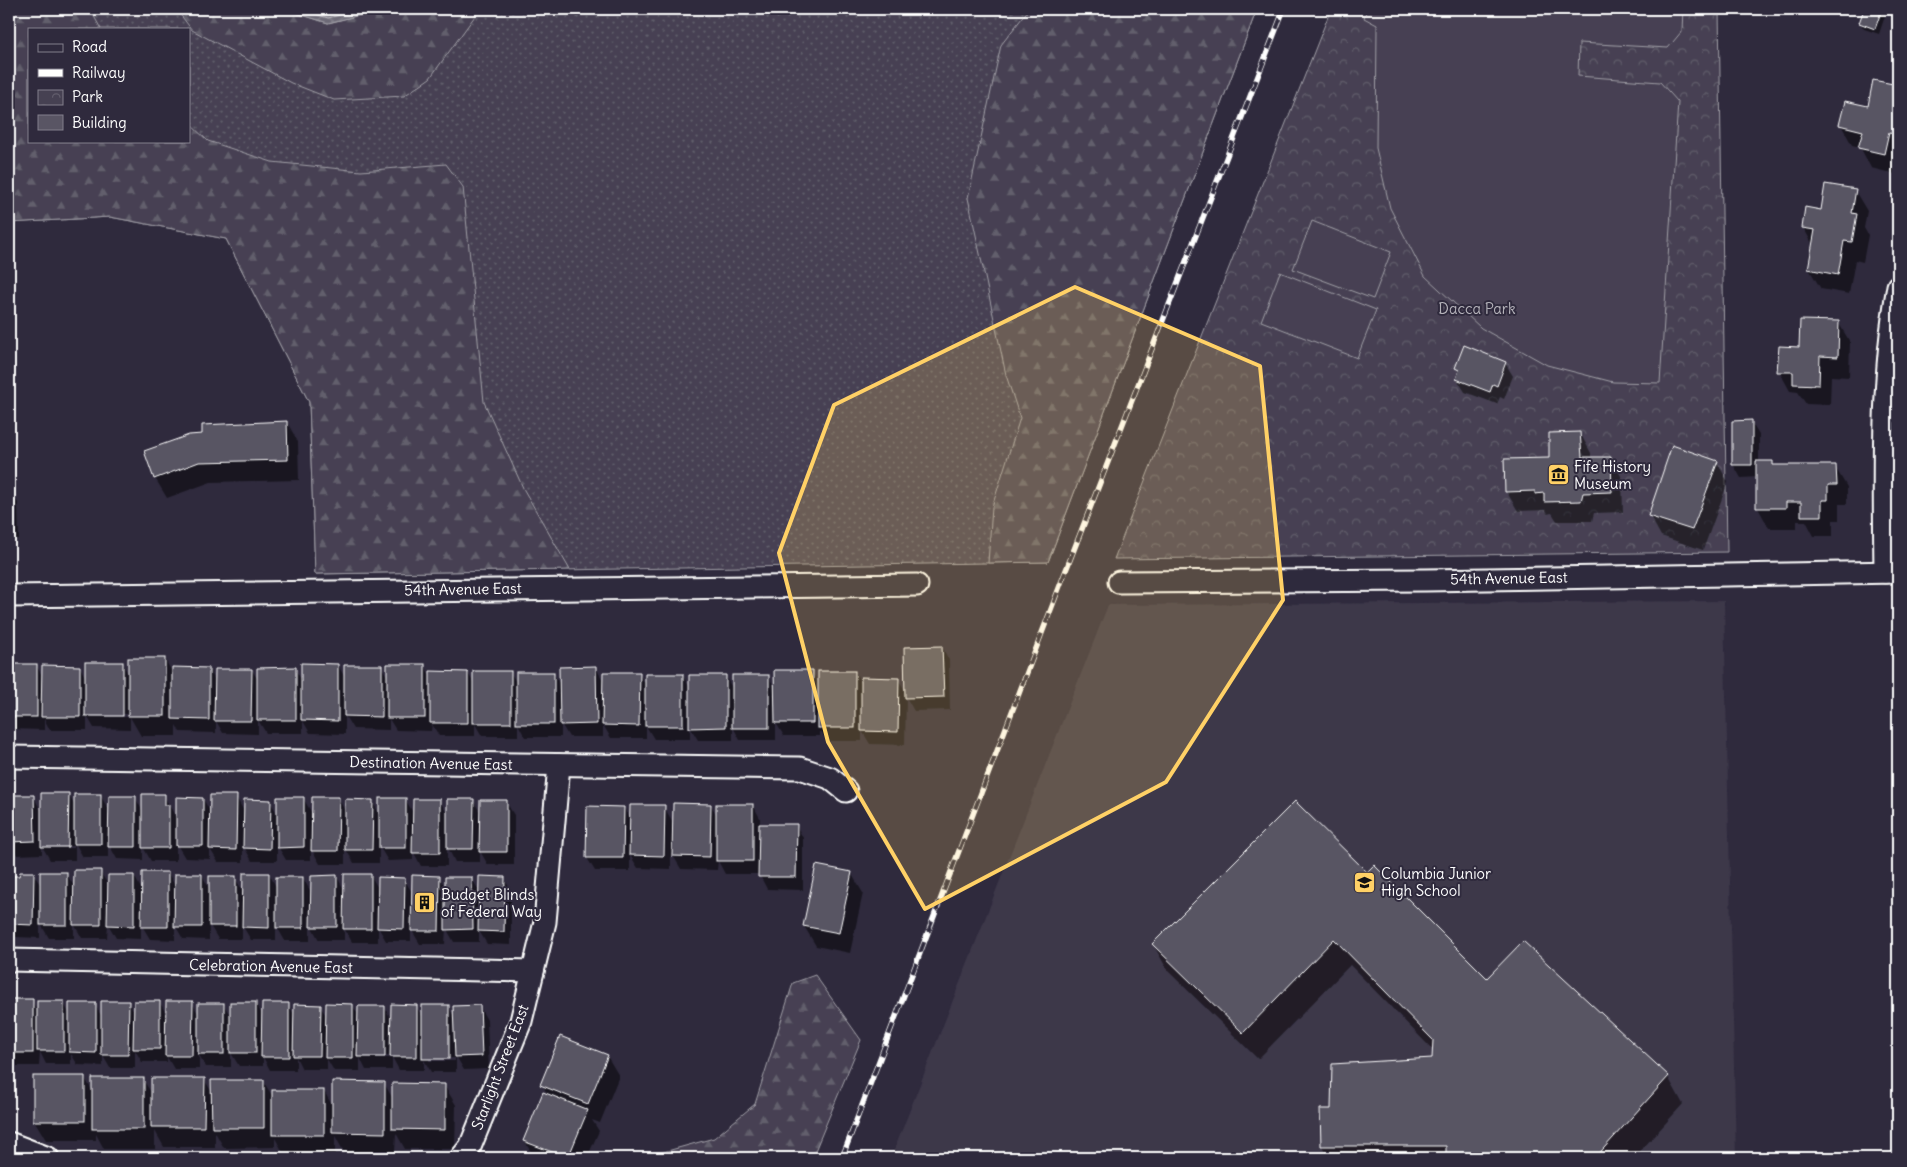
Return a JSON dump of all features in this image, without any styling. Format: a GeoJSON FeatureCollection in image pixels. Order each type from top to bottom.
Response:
{"type":"FeatureCollection","features":[{"type":"Feature","properties":{"kind":"street"},"geometry":{"type":"LineString","coordinates":[[1892,572],[1884,434],[1892,319],[1898,286]]}},
{"type":"Feature","properties":{"kind":"street","name":"54th Avenue East"},"geometry":{"type":"LineString","coordinates":[[1119,582],[1426,580],[1892,572]]}},
{"type":"Feature","properties":{"kind":"street","name":"54th Avenue East"},"geometry":{"type":"LineString","coordinates":[[9,596],[917,585]]}},
{"type":"Feature","properties":{"kind":"street","name":"Destination Avenue East"},"geometry":{"type":"LineString","coordinates":[[9,757],[800,768],[830,778],[846,791]]}},
{"type":"Feature","properties":{"kind":"street","name":"Starlight Street East"},"geometry":{"type":"LineString","coordinates":[[461,1158],[470,1147],[521,1021],[545,922],[559,765]]}},
{"type":"Feature","properties":{"kind":"street","name":"Celebration Avenue East"},"geometry":{"type":"LineString","coordinates":[[9,960],[533,971]]}},
{"type":"Feature","properties":{"kind":"street"},"geometry":{"type":"LineString","coordinates":[[9,1144],[48,1158]]}},
{"type":"Feature","properties":{"kind":"highlighted area"},"geometry":{"type":"Polygon","coordinates":[[[1075,287],[1260,366],[1283,600],[1166,782],[925,909],[828,742],[779,553],[834,405],[1075,287]]]}},
{"type":"Feature","properties":{"kind":"shaded area","name":"Columbia Junior High School"},"geometry":{"type":"Polygon","coordinates":[[[1724,601],[1736,1158],[891,1158],[1108,605],[1724,601]]]}},
{"type":"Feature","properties":{"kind":"green space"},"geometry":{"type":"Polygon","coordinates":[[[9,9],[1257,9],[1048,562],[315,574],[309,402],[226,239],[110,217],[9,223],[9,9]]]}},
{"type":"Feature","properties":{"kind":"green space"},"geometry":{"type":"Polygon","coordinates":[[[9,9],[90,9],[100,28],[28,28],[28,142],[190,142],[190,124],[208,141],[272,162],[361,171],[446,164],[463,187],[484,402],[524,490],[570,570],[315,574],[309,402],[226,239],[110,217],[9,223],[9,9]]]}},
{"type":"Feature","properties":{"kind":"green space"},"geometry":{"type":"Polygon","coordinates":[[[176,9],[283,9],[328,23],[368,13],[371,9],[480,9],[430,78],[404,96],[334,100],[291,83],[192,30],[176,9]]]}},
{"type":"Feature","properties":{"kind":"green space"},"geometry":{"type":"Polygon","coordinates":[[[1029,9],[1257,9],[1048,562],[988,563],[992,507],[1020,418],[1006,375],[968,198],[1001,45],[1029,9]]]}},
{"type":"Feature","properties":{"kind":"green space","name":"Dacca Park"},"geometry":{"type":"Polygon","coordinates":[[[1331,9],[1719,9],[1727,552],[1114,559],[1331,9]]]}},
{"type":"Feature","properties":{"kind":"green space"},"geometry":{"type":"Polygon","coordinates":[[[1367,9],[1683,9],[1682,31],[1668,48],[1579,43],[1578,76],[1660,82],[1678,102],[1660,383],[1613,382],[1547,365],[1481,328],[1425,276],[1390,208],[1376,148],[1377,25],[1364,18],[1367,9]]]}},
{"type":"Feature","properties":{"kind":"green space"},"geometry":{"type":"Polygon","coordinates":[[[1312,221],[1391,252],[1373,299],[1293,269],[1312,221]]]}},
{"type":"Feature","properties":{"kind":"green space"},"geometry":{"type":"Polygon","coordinates":[[[1280,272],[1376,310],[1357,358],[1261,321],[1280,272]]]}},
{"type":"Feature","properties":{"kind":"green space"},"geometry":{"type":"Polygon","coordinates":[[[815,975],[861,1040],[812,1158],[642,1158],[714,1138],[755,1104],[793,983],[815,975]]]}},
{"type":"Feature","properties":{"kind":"water"},"geometry":{"type":"Polygon","coordinates":[[[283,9],[371,9],[368,13],[328,23],[283,9]]]}},
{"type":"Feature","properties":{"kind":"building"},"geometry":{"type":"Polygon","coordinates":[[[1864,9],[1882,9],[1875,29],[1859,23],[1864,9]]]}},
{"type":"Feature","properties":{"kind":"building"},"geometry":{"type":"Polygon","coordinates":[[[1873,80],[1898,85],[1898,123],[1896,134],[1889,132],[1884,154],[1858,148],[1863,131],[1839,125],[1845,101],[1868,106],[1873,80]]]}},
{"type":"Feature","properties":{"kind":"building"},"geometry":{"type":"Polygon","coordinates":[[[1825,184],[1856,189],[1852,213],[1857,214],[1852,242],[1844,241],[1838,275],[1808,269],[1815,230],[1802,228],[1805,207],[1821,210],[1825,184]]]}},
{"type":"Feature","properties":{"kind":"building"},"geometry":{"type":"Polygon","coordinates":[[[1800,320],[1839,321],[1838,357],[1820,356],[1819,385],[1793,384],[1793,372],[1777,372],[1779,346],[1799,347],[1800,320]]]}},
{"type":"Feature","properties":{"kind":"building"},"geometry":{"type":"Polygon","coordinates":[[[1464,345],[1506,362],[1497,386],[1493,384],[1490,392],[1456,379],[1459,370],[1455,368],[1464,345]]]}},
{"type":"Feature","properties":{"kind":"building"},"geometry":{"type":"Polygon","coordinates":[[[1752,420],[1752,465],[1732,465],[1732,421],[1752,420]]]}},
{"type":"Feature","properties":{"kind":"building"},"geometry":{"type":"Polygon","coordinates":[[[287,421],[288,460],[199,462],[154,479],[144,451],[189,435],[202,434],[202,425],[287,421]]]}},
{"type":"Feature","properties":{"kind":"building","name":"Fife History Museum"},"geometry":{"type":"Polygon","coordinates":[[[1580,432],[1582,457],[1611,457],[1612,492],[1583,493],[1581,501],[1544,502],[1544,493],[1535,494],[1535,491],[1505,492],[1504,459],[1549,458],[1549,433],[1580,432]]]}},
{"type":"Feature","properties":{"kind":"building"},"geometry":{"type":"Polygon","coordinates":[[[1672,445],[1718,461],[1692,530],[1648,516],[1672,445]]]}},
{"type":"Feature","properties":{"kind":"building"},"geometry":{"type":"Polygon","coordinates":[[[1756,461],[1773,461],[1773,465],[1836,465],[1837,485],[1828,485],[1828,500],[1822,500],[1822,516],[1801,516],[1801,502],[1786,502],[1786,508],[1756,508],[1756,461]]]}},
{"type":"Feature","properties":{"kind":"building"},"geometry":{"type":"Polygon","coordinates":[[[9,488],[11,488],[12,526],[9,526],[9,488]]]}},
{"type":"Feature","properties":{"kind":"building"},"geometry":{"type":"Polygon","coordinates":[[[942,646],[944,697],[905,698],[904,647],[942,646]]]}},
{"type":"Feature","properties":{"kind":"building"},"geometry":{"type":"Polygon","coordinates":[[[128,658],[165,658],[165,716],[128,716],[128,658]]]}},
{"type":"Feature","properties":{"kind":"building"},"geometry":{"type":"Polygon","coordinates":[[[85,662],[123,662],[123,716],[85,716],[85,662]]]}},
{"type":"Feature","properties":{"kind":"building"},"geometry":{"type":"Polygon","coordinates":[[[301,663],[338,664],[338,721],[301,720],[301,663]]]}},
{"type":"Feature","properties":{"kind":"building"},"geometry":{"type":"Polygon","coordinates":[[[9,664],[37,664],[37,717],[9,717],[9,664]]]}},
{"type":"Feature","properties":{"kind":"building"},"geometry":{"type":"Polygon","coordinates":[[[387,664],[425,664],[425,718],[387,718],[387,664]]]}},
{"type":"Feature","properties":{"kind":"building"},"geometry":{"type":"Polygon","coordinates":[[[42,665],[80,666],[80,717],[41,717],[42,665]]]}},
{"type":"Feature","properties":{"kind":"building"},"geometry":{"type":"Polygon","coordinates":[[[344,665],[382,665],[382,717],[344,716],[344,665]]]}},
{"type":"Feature","properties":{"kind":"building"},"geometry":{"type":"Polygon","coordinates":[[[596,666],[597,724],[560,725],[559,667],[596,666]]]}},
{"type":"Feature","properties":{"kind":"building"},"geometry":{"type":"Polygon","coordinates":[[[172,667],[209,668],[209,720],[172,719],[172,667]]]}},
{"type":"Feature","properties":{"kind":"building"},"geometry":{"type":"Polygon","coordinates":[[[296,667],[296,720],[257,720],[257,668],[296,667]]]}},
{"type":"Feature","properties":{"kind":"building"},"geometry":{"type":"Polygon","coordinates":[[[215,669],[252,669],[251,721],[214,721],[215,669]]]}},
{"type":"Feature","properties":{"kind":"building"},"geometry":{"type":"Polygon","coordinates":[[[774,670],[813,670],[813,723],[775,723],[774,670]]]}},
{"type":"Feature","properties":{"kind":"building"},"geometry":{"type":"Polygon","coordinates":[[[430,671],[468,672],[468,723],[430,723],[430,671]]]}},
{"type":"Feature","properties":{"kind":"building"},"geometry":{"type":"Polygon","coordinates":[[[473,671],[511,671],[511,723],[473,723],[473,671]]]}},
{"type":"Feature","properties":{"kind":"building"},"geometry":{"type":"Polygon","coordinates":[[[818,671],[855,671],[855,728],[818,728],[818,671]]]}},
{"type":"Feature","properties":{"kind":"building"},"geometry":{"type":"Polygon","coordinates":[[[516,672],[554,672],[554,724],[516,724],[516,672]]]}},
{"type":"Feature","properties":{"kind":"building"},"geometry":{"type":"Polygon","coordinates":[[[603,672],[640,672],[639,726],[602,725],[603,672]]]}},
{"type":"Feature","properties":{"kind":"building"},"geometry":{"type":"Polygon","coordinates":[[[645,674],[683,674],[683,726],[645,726],[645,674]]]}},
{"type":"Feature","properties":{"kind":"building"},"geometry":{"type":"Polygon","coordinates":[[[689,675],[726,675],[726,727],[689,728],[689,675]]]}},
{"type":"Feature","properties":{"kind":"building"},"geometry":{"type":"Polygon","coordinates":[[[732,675],[769,675],[769,728],[732,728],[732,675]]]}},
{"type":"Feature","properties":{"kind":"building"},"geometry":{"type":"Polygon","coordinates":[[[861,677],[899,678],[898,732],[861,731],[861,677]]]}},
{"type":"Feature","properties":{"kind":"building"},"geometry":{"type":"Polygon","coordinates":[[[41,793],[69,793],[68,847],[41,847],[41,793]]]}},
{"type":"Feature","properties":{"kind":"building"},"geometry":{"type":"Polygon","coordinates":[[[74,794],[101,794],[101,844],[74,844],[74,794]]]}},
{"type":"Feature","properties":{"kind":"building"},"geometry":{"type":"Polygon","coordinates":[[[142,794],[165,794],[165,805],[169,805],[169,848],[142,848],[142,794]]]}},
{"type":"Feature","properties":{"kind":"building"},"geometry":{"type":"Polygon","coordinates":[[[9,795],[34,795],[35,841],[9,842],[9,795]]]}},
{"type":"Feature","properties":{"kind":"building"},"geometry":{"type":"Polygon","coordinates":[[[210,795],[237,795],[236,850],[209,849],[210,795]]]}},
{"type":"Feature","properties":{"kind":"building"},"geometry":{"type":"Polygon","coordinates":[[[109,796],[136,796],[136,847],[108,847],[109,796]]]}},
{"type":"Feature","properties":{"kind":"building"},"geometry":{"type":"Polygon","coordinates":[[[176,797],[203,798],[203,846],[176,846],[176,797]]]}},
{"type":"Feature","properties":{"kind":"building"},"geometry":{"type":"Polygon","coordinates":[[[277,797],[304,797],[304,847],[277,848],[277,797]]]}},
{"type":"Feature","properties":{"kind":"building"},"geometry":{"type":"Polygon","coordinates":[[[312,797],[339,797],[338,851],[311,851],[312,797]]]}},
{"type":"Feature","properties":{"kind":"building"},"geometry":{"type":"Polygon","coordinates":[[[379,798],[406,798],[406,848],[379,848],[379,798]]]}},
{"type":"Feature","properties":{"kind":"building"},"geometry":{"type":"Polygon","coordinates":[[[244,799],[271,800],[270,849],[243,848],[244,799]]]}},
{"type":"Feature","properties":{"kind":"building"},"geometry":{"type":"Polygon","coordinates":[[[345,799],[373,800],[372,850],[345,850],[345,799]]]}},
{"type":"Feature","properties":{"kind":"building"},"geometry":{"type":"Polygon","coordinates":[[[413,799],[440,799],[440,853],[412,853],[413,799]]]}},
{"type":"Feature","properties":{"kind":"building"},"geometry":{"type":"Polygon","coordinates":[[[447,799],[474,799],[473,849],[447,849],[447,799]]]}},
{"type":"Feature","properties":{"kind":"building"},"geometry":{"type":"Polygon","coordinates":[[[480,800],[507,800],[507,852],[479,852],[480,800]]]}},
{"type":"Feature","properties":{"kind":"building"},"geometry":{"type":"Polygon","coordinates":[[[1295,801],[1367,872],[1374,865],[1487,978],[1523,941],[1669,1076],[1595,1158],[1446,1158],[1446,1146],[1321,1146],[1320,1109],[1331,1109],[1332,1064],[1432,1058],[1433,1040],[1334,939],[1243,1033],[1152,944],[1295,801]]]}},
{"type":"Feature","properties":{"kind":"building"},"geometry":{"type":"Polygon","coordinates":[[[673,803],[711,804],[710,857],[672,856],[673,803]]]}},
{"type":"Feature","properties":{"kind":"building"},"geometry":{"type":"Polygon","coordinates":[[[716,804],[753,804],[753,861],[716,861],[716,804]]]}},
{"type":"Feature","properties":{"kind":"building"},"geometry":{"type":"Polygon","coordinates":[[[630,805],[665,805],[664,856],[629,855],[630,805]]]}},
{"type":"Feature","properties":{"kind":"building"},"geometry":{"type":"Polygon","coordinates":[[[587,806],[624,807],[623,858],[586,858],[587,806]]]}},
{"type":"Feature","properties":{"kind":"building"},"geometry":{"type":"Polygon","coordinates":[[[759,824],[797,824],[796,877],[758,877],[759,824]]]}},
{"type":"Feature","properties":{"kind":"building"},"geometry":{"type":"Polygon","coordinates":[[[816,865],[852,872],[839,933],[803,926],[816,865]]]}},
{"type":"Feature","properties":{"kind":"building"},"geometry":{"type":"Polygon","coordinates":[[[74,870],[101,870],[101,925],[73,925],[74,870]]]}},
{"type":"Feature","properties":{"kind":"building"},"geometry":{"type":"Polygon","coordinates":[[[20,872],[34,872],[33,925],[9,924],[9,876],[19,876],[20,872]]]}},
{"type":"Feature","properties":{"kind":"building"},"geometry":{"type":"Polygon","coordinates":[[[40,872],[67,872],[67,925],[40,925],[40,872]]]}},
{"type":"Feature","properties":{"kind":"building"},"geometry":{"type":"Polygon","coordinates":[[[142,872],[168,872],[168,927],[141,927],[142,872]]]}},
{"type":"Feature","properties":{"kind":"building"},"geometry":{"type":"Polygon","coordinates":[[[243,873],[269,873],[269,928],[242,927],[243,873]]]}},
{"type":"Feature","properties":{"kind":"building"},"geometry":{"type":"Polygon","coordinates":[[[175,874],[202,874],[202,927],[174,927],[175,874]]]}},
{"type":"Feature","properties":{"kind":"building"},"geometry":{"type":"Polygon","coordinates":[[[344,874],[371,874],[371,929],[343,929],[344,874]]]}},
{"type":"Feature","properties":{"kind":"building"},"geometry":{"type":"Polygon","coordinates":[[[108,875],[134,875],[134,926],[107,925],[108,875]]]}},
{"type":"Feature","properties":{"kind":"building"},"geometry":{"type":"Polygon","coordinates":[[[337,875],[337,927],[310,927],[311,876],[337,875]]]}},
{"type":"Feature","properties":{"kind":"building","name":"Budget Blinds of Federal Way"},"geometry":{"type":"Polygon","coordinates":[[[412,875],[440,876],[439,931],[411,931],[412,875]]]}},
{"type":"Feature","properties":{"kind":"building"},"geometry":{"type":"Polygon","coordinates":[[[209,876],[236,876],[236,926],[209,926],[209,876]]]}},
{"type":"Feature","properties":{"kind":"building"},"geometry":{"type":"Polygon","coordinates":[[[479,876],[505,877],[504,932],[478,931],[479,876]]]}},
{"type":"Feature","properties":{"kind":"building"},"geometry":{"type":"Polygon","coordinates":[[[276,877],[303,877],[303,928],[276,928],[276,877]]]}},
{"type":"Feature","properties":{"kind":"building"},"geometry":{"type":"Polygon","coordinates":[[[378,877],[405,878],[404,929],[377,928],[378,877]]]}},
{"type":"Feature","properties":{"kind":"building"},"geometry":{"type":"Polygon","coordinates":[[[445,877],[472,877],[473,929],[445,930],[445,877]]]}},
{"type":"Feature","properties":{"kind":"building"},"geometry":{"type":"Polygon","coordinates":[[[9,999],[33,999],[33,1053],[9,1053],[9,999]]]}},
{"type":"Feature","properties":{"kind":"building"},"geometry":{"type":"Polygon","coordinates":[[[37,1001],[64,1001],[64,1051],[37,1051],[37,1001]]]}},
{"type":"Feature","properties":{"kind":"building"},"geometry":{"type":"Polygon","coordinates":[[[101,1001],[129,1001],[128,1055],[101,1055],[101,1001]]]}},
{"type":"Feature","properties":{"kind":"building"},"geometry":{"type":"Polygon","coordinates":[[[134,1001],[160,1001],[160,1049],[133,1049],[134,1001]]]}},
{"type":"Feature","properties":{"kind":"building"},"geometry":{"type":"Polygon","coordinates":[[[166,1001],[193,1001],[192,1056],[165,1056],[166,1001]]]}},
{"type":"Feature","properties":{"kind":"building"},"geometry":{"type":"Polygon","coordinates":[[[230,1002],[256,1002],[256,1053],[230,1053],[230,1002]]]}},
{"type":"Feature","properties":{"kind":"building"},"geometry":{"type":"Polygon","coordinates":[[[69,1003],[96,1003],[96,1053],[69,1052],[69,1003]]]}},
{"type":"Feature","properties":{"kind":"building"},"geometry":{"type":"Polygon","coordinates":[[[198,1003],[224,1003],[224,1054],[198,1054],[198,1003]]]}},
{"type":"Feature","properties":{"kind":"building"},"geometry":{"type":"Polygon","coordinates":[[[262,1003],[289,1003],[289,1057],[261,1057],[262,1003]]]}},
{"type":"Feature","properties":{"kind":"building"},"geometry":{"type":"Polygon","coordinates":[[[326,1003],[353,1004],[353,1058],[325,1058],[326,1003]]]}},
{"type":"Feature","properties":{"kind":"building"},"geometry":{"type":"Polygon","coordinates":[[[294,1004],[321,1005],[320,1056],[293,1056],[294,1004]]]}},
{"type":"Feature","properties":{"kind":"building"},"geometry":{"type":"Polygon","coordinates":[[[391,1004],[417,1005],[417,1057],[390,1057],[391,1004]]]}},
{"type":"Feature","properties":{"kind":"building"},"geometry":{"type":"Polygon","coordinates":[[[422,1005],[449,1005],[449,1059],[422,1059],[422,1005]]]}},
{"type":"Feature","properties":{"kind":"building"},"geometry":{"type":"Polygon","coordinates":[[[480,1005],[482,1056],[455,1057],[453,1006],[480,1005]]]}},
{"type":"Feature","properties":{"kind":"building"},"geometry":{"type":"Polygon","coordinates":[[[358,1006],[385,1006],[385,1057],[357,1057],[358,1006]]]}},
{"type":"Feature","properties":{"kind":"building"},"geometry":{"type":"Polygon","coordinates":[[[560,1036],[608,1055],[588,1104],[540,1085],[560,1036]]]}},
{"type":"Feature","properties":{"kind":"building"},"geometry":{"type":"Polygon","coordinates":[[[33,1076],[85,1076],[85,1121],[33,1121],[33,1076]]]}},
{"type":"Feature","properties":{"kind":"building"},"geometry":{"type":"Polygon","coordinates":[[[92,1078],[144,1078],[144,1129],[92,1129],[92,1078]]]}},
{"type":"Feature","properties":{"kind":"building"},"geometry":{"type":"Polygon","coordinates":[[[151,1078],[205,1078],[204,1127],[151,1127],[151,1078]]]}},
{"type":"Feature","properties":{"kind":"building"},"geometry":{"type":"Polygon","coordinates":[[[211,1080],[264,1080],[264,1128],[212,1128],[211,1080]]]}},
{"type":"Feature","properties":{"kind":"building"},"geometry":{"type":"Polygon","coordinates":[[[332,1081],[385,1082],[385,1133],[332,1132],[332,1081]]]}},
{"type":"Feature","properties":{"kind":"building"},"geometry":{"type":"Polygon","coordinates":[[[392,1083],[445,1084],[445,1130],[392,1129],[392,1083]]]}},
{"type":"Feature","properties":{"kind":"building"},"geometry":{"type":"Polygon","coordinates":[[[272,1090],[324,1090],[324,1135],[272,1135],[272,1090]]]}},
{"type":"Feature","properties":{"kind":"building"},"geometry":{"type":"Polygon","coordinates":[[[543,1092],[588,1110],[568,1158],[523,1141],[543,1092]]]}},
{"type":"Feature","properties":{"kind":"railway"},"geometry":{"type":"LineString","coordinates":[[842,1158],[1061,583],[1284,9]]}},
{"type":"Feature","properties":{"kind":"place","name":"Fife History Museum"},"geometry":{"type":"Point","coordinates":[1558,475]}},
{"type":"Feature","properties":{"kind":"place","name":"Columbia Junior High School"},"geometry":{"type":"Point","coordinates":[1365,882]}},
{"type":"Feature","properties":{"kind":"place","name":"Budget Blinds of Federal Way"},"geometry":{"type":"Point","coordinates":[425,903]}}]}
